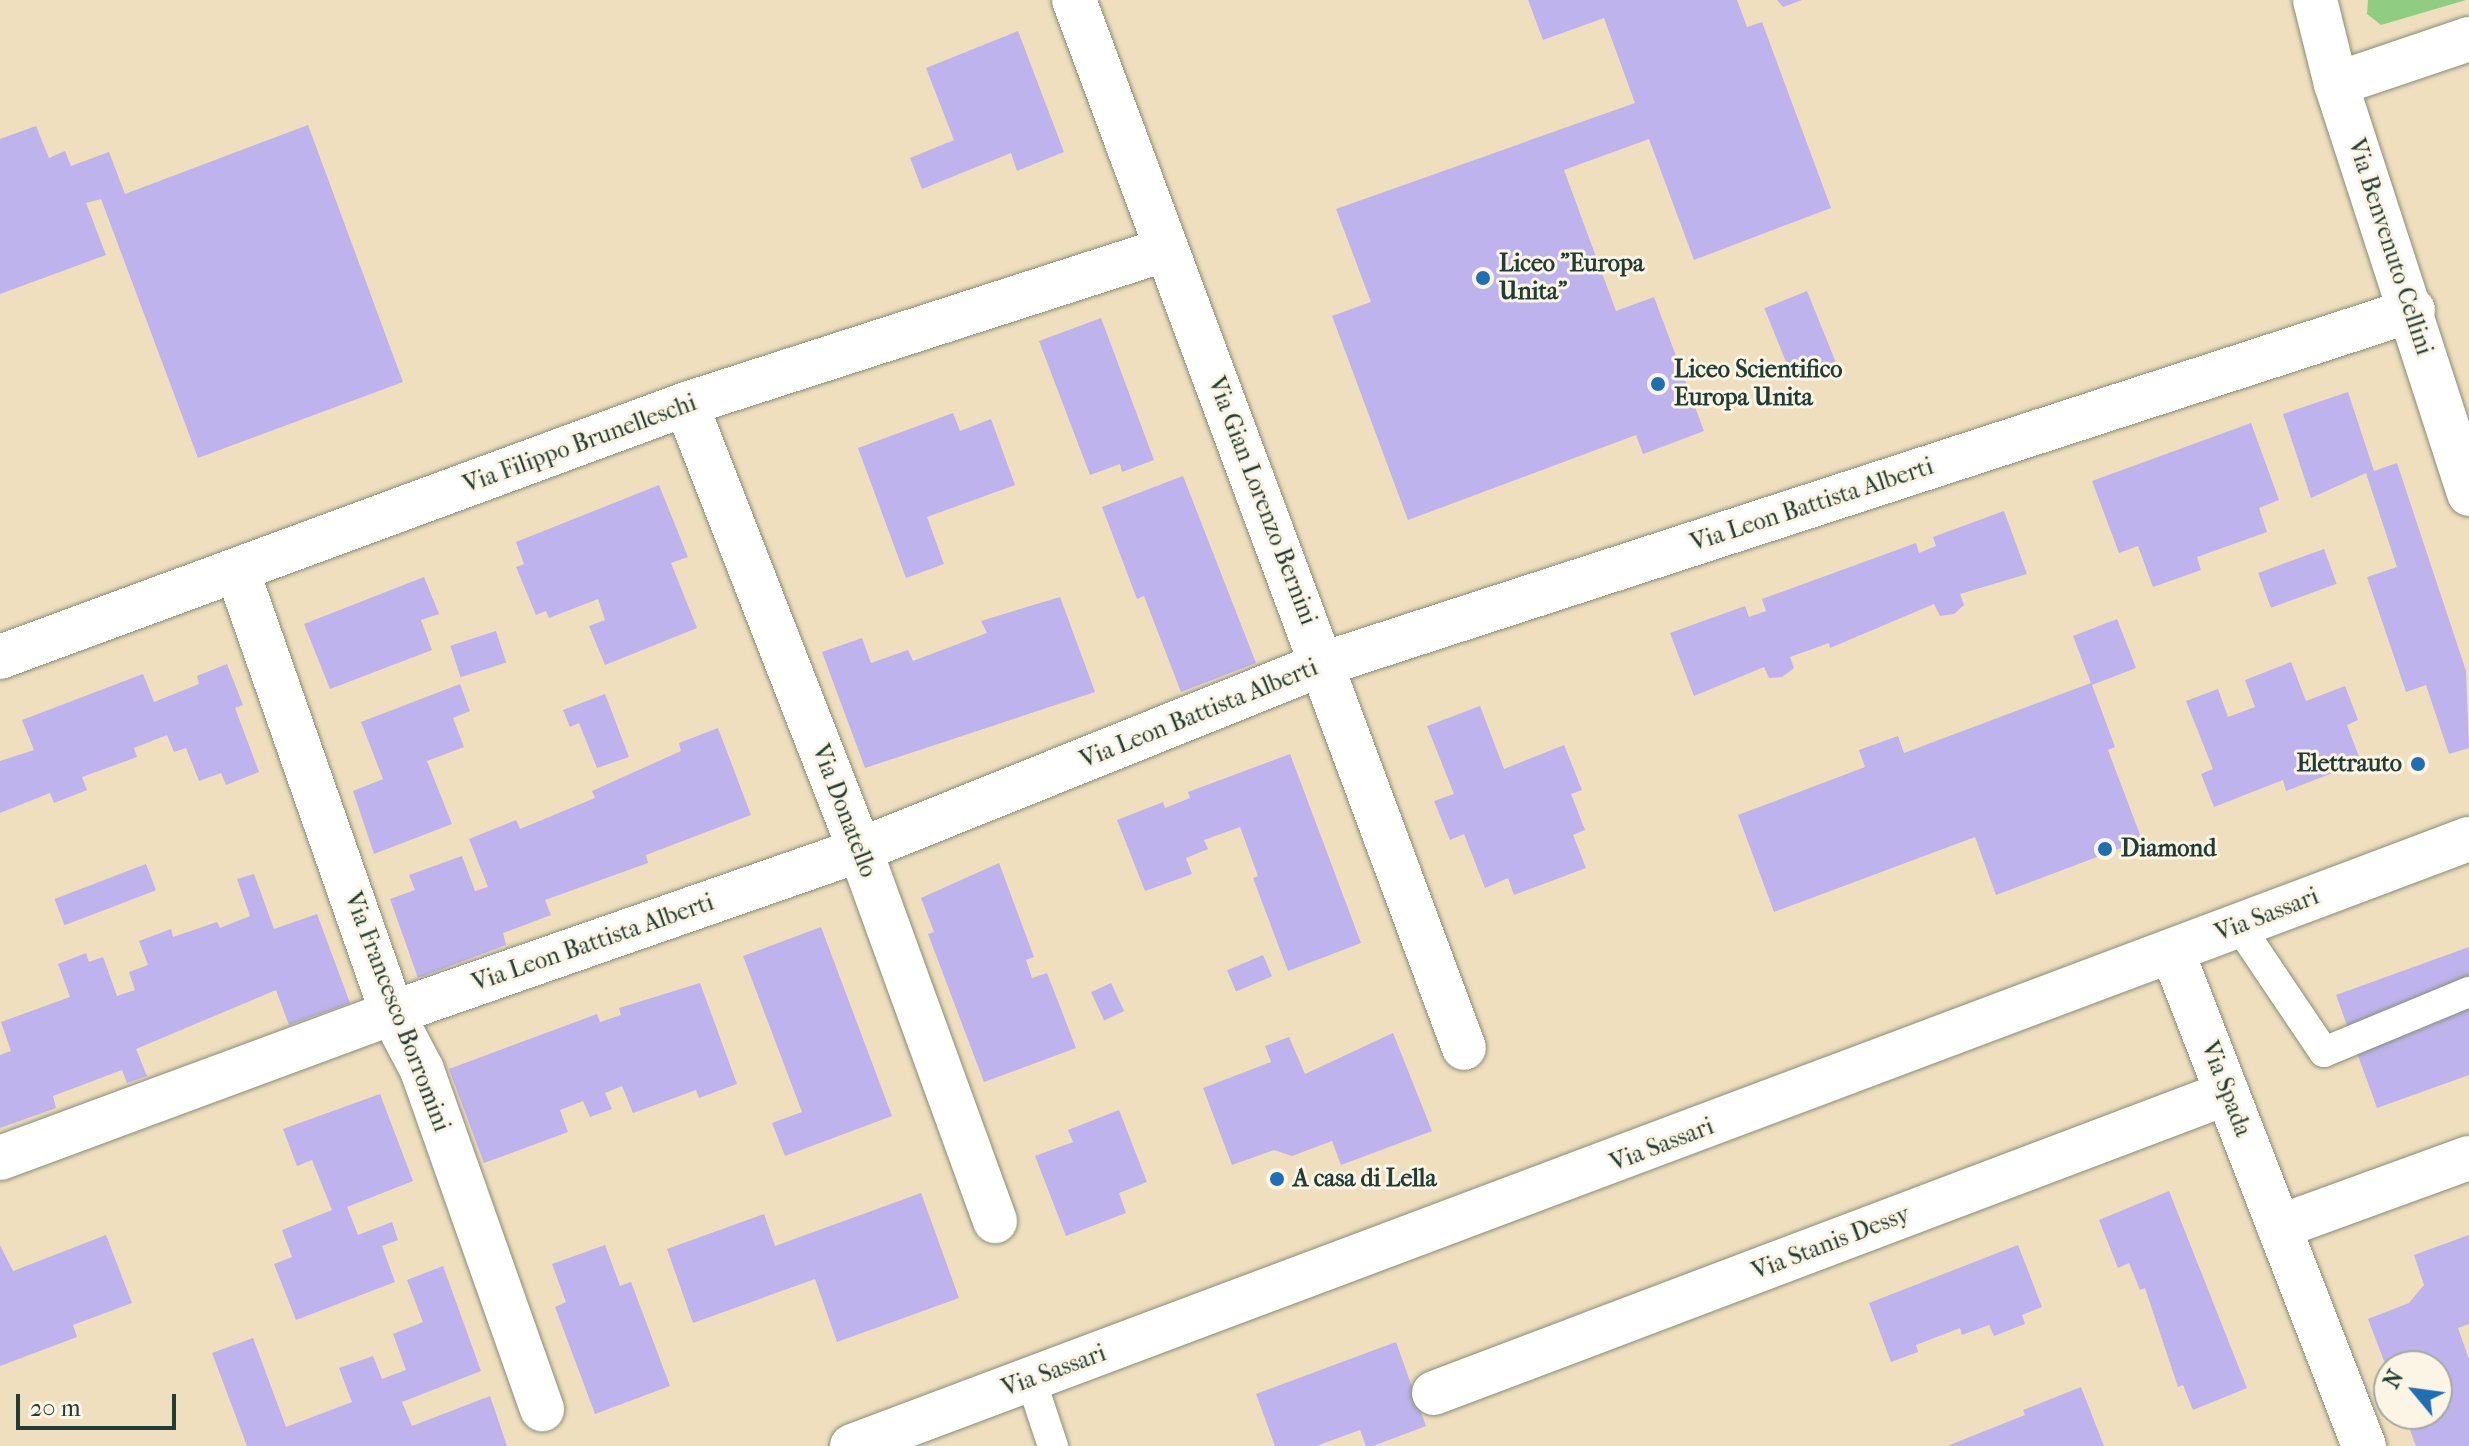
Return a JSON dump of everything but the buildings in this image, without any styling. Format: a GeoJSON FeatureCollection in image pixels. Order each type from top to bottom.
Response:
{"type":"FeatureCollection","features":[{"type":"Feature","properties":{"kind":"street","name":"Via Gian Lorenzo Bernini"},"geometry":{"type":"LineString","coordinates":[[1074,0],[1464,1048]]}},
{"type":"Feature","properties":{"kind":"street","name":"Via Benvenuto Cellini"},"geometry":{"type":"LineString","coordinates":[[2315,0],[2336,84],[2413,310],[2469,494]]}},
{"type":"Feature","properties":{"kind":"street"},"geometry":{"type":"LineString","coordinates":[[2336,84],[2469,39]]}},
{"type":"Feature","properties":{"kind":"street","name":"Via Filippo Brunelleschi"},"geometry":{"type":"LineString","coordinates":[[0,657],[686,404],[1167,249]]}},
{"type":"Feature","properties":{"kind":"street","name":"Via Leon Battista Alberti"},"geometry":{"type":"LineString","coordinates":[[0,1158],[392,1013],[860,850],[1323,664],[2413,310]]}},
{"type":"Feature","properties":{"kind":"street","name":"Via Donatello"},"geometry":{"type":"LineString","coordinates":[[686,404],[860,850],[995,1221]]}},
{"type":"Feature","properties":{"kind":"street","name":"Via Francesco Borromini"},"geometry":{"type":"LineString","coordinates":[[237,570],[392,1013],[422,1070],[542,1409]]}},
{"type":"Feature","properties":{"kind":"street","name":"Via Sassari"},"geometry":{"type":"LineString","coordinates":[[852,1446],[2469,839]]}},
{"type":"Feature","properties":{"kind":"street","name":"Via Spada"},"geometry":{"type":"LineString","coordinates":[[2172,951],[2279,1227],[2355,1443]]}},
{"type":"Feature","properties":{"kind":"street","name":"Via Stanis Dessy"},"geometry":{"type":"LineString","coordinates":[[1434,1393],[2227,1093]]}},
{"type":"Feature","properties":{"kind":"street"},"geometry":{"type":"LineString","coordinates":[[2279,1227],[2469,1158]]}},
{"type":"Feature","properties":{"kind":"lane"},"geometry":{"type":"LineString","coordinates":[[2239,926],[2324,1052],[2469,992]]}},
{"type":"Feature","properties":{"kind":"lane"},"geometry":{"type":"LineString","coordinates":[[1031,1380],[1053,1446]]}},
{"type":"Feature","properties":{"kind":"green space"},"geometry":{"type":"Polygon","coordinates":[[[2368,0],[2466,0],[2381,25],[2367,14],[2368,0]]]}},
{"type":"Feature","properties":{"kind":"place","name":"Liceo \"Europa Unita\""},"geometry":{"type":"Point","coordinates":[1483,278]}},
{"type":"Feature","properties":{"kind":"place","name":"Liceo Scientifico Europa Unita"},"geometry":{"type":"Point","coordinates":[1658,384]}},
{"type":"Feature","properties":{"kind":"place","name":"Elettrauto"},"geometry":{"type":"Point","coordinates":[2418,764]}},
{"type":"Feature","properties":{"kind":"place","name":"Diamond"},"geometry":{"type":"Point","coordinates":[2105,849]}},
{"type":"Feature","properties":{"kind":"place","name":"A casa di Lella"},"geometry":{"type":"Point","coordinates":[1277,1179]}}]}
